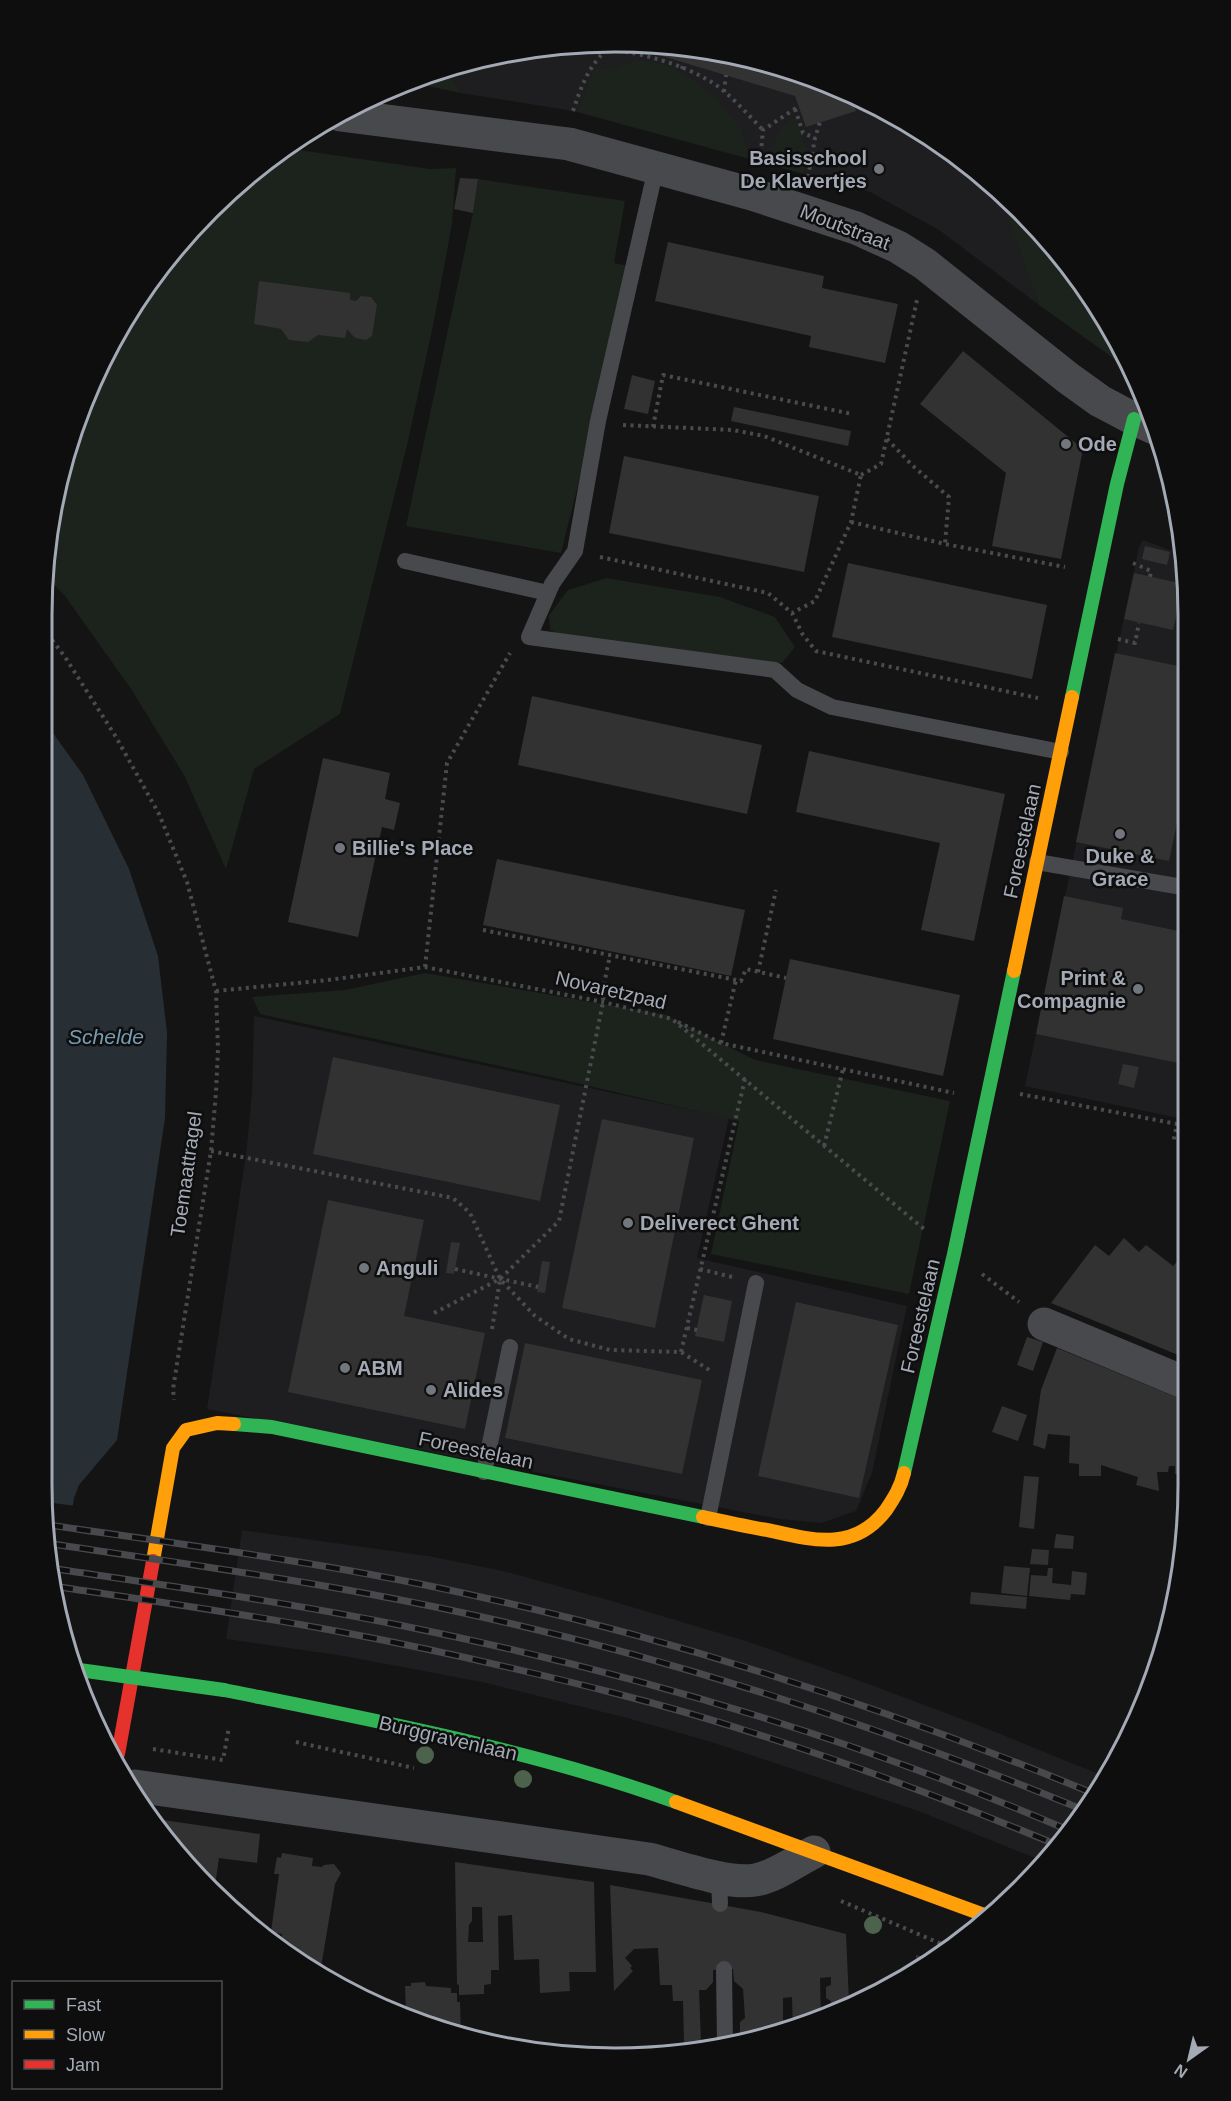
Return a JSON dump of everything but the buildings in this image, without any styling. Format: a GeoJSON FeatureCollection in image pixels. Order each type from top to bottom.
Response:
{"type":"FeatureCollection","features":[{"type":"Feature","properties":{"kind":"street","name":"Moutstraat"},"geometry":{"type":"LineString","coordinates":[[355,117],[563,144],[752,194],[856,228],[916,258],[1068,378],[1100,401],[1145,423]]}},
{"type":"Feature","properties":{"kind":"street","name":"Foreestelaan"},"geometry":{"type":"LineString","coordinates":[[186,1430],[217,1423],[272,1427],[808,1539],[837,1540],[862,1532],[886,1512],[901,1485],[954,1254],[1117,484],[1145,425]]}},
{"type":"Feature","properties":{"kind":"street"},"geometry":{"type":"LineString","coordinates":[[1044,1324],[1178,1380]]}},
{"type":"Feature","properties":{"kind":"street"},"geometry":{"type":"LineString","coordinates":[[119,1750],[172,1448],[186,1430]]}},
{"type":"Feature","properties":{"kind":"street","name":"Burggravenlaan"},"geometry":{"type":"LineString","coordinates":[[84,1671],[224,1690],[358,1717],[524,1756],[651,1793],[981,1914]]}},
{"type":"Feature","properties":{"kind":"street"},"geometry":{"type":"LineString","coordinates":[[140,1787],[638,1857],[719,1891],[744,1881],[756,1880],[813,1852]]}},
{"type":"Feature","properties":{"kind":"lane"},"geometry":{"type":"LineString","coordinates":[[656,168],[598,421],[575,551],[552,584],[529,637],[775,670],[797,690],[832,707],[1061,752]]}},
{"type":"Feature","properties":{"kind":"lane"},"geometry":{"type":"LineString","coordinates":[[405,561],[548,593]]}},
{"type":"Feature","properties":{"kind":"lane"},"geometry":{"type":"LineString","coordinates":[[1037,862],[1178,886]]}},
{"type":"Feature","properties":{"kind":"lane"},"geometry":{"type":"LineString","coordinates":[[708,1518],[756,1283]]}},
{"type":"Feature","properties":{"kind":"lane"},"geometry":{"type":"LineString","coordinates":[[484,1472],[510,1347]]}},
{"type":"Feature","properties":{"kind":"lane"},"geometry":{"type":"LineString","coordinates":[[724,1969],[725,2038]]}},
{"type":"Feature","properties":{"kind":"path"},"geometry":{"type":"LineString","coordinates":[[617,52],[667,62],[709,80],[763,129]]}},
{"type":"Feature","properties":{"kind":"path"},"geometry":{"type":"LineString","coordinates":[[563,144],[583,82],[596,60],[604,53]]}},
{"type":"Feature","properties":{"kind":"path"},"geometry":{"type":"LineString","coordinates":[[682,69],[684,62]]}},
{"type":"Feature","properties":{"kind":"path"},"geometry":{"type":"LineString","coordinates":[[724,93],[726,75]]}},
{"type":"Feature","properties":{"kind":"path"},"geometry":{"type":"LineString","coordinates":[[763,129],[796,108],[803,133],[815,138]]}},
{"type":"Feature","properties":{"kind":"path"},"geometry":{"type":"LineString","coordinates":[[799,209],[820,122]]}},
{"type":"Feature","properties":{"kind":"path"},"geometry":{"type":"LineString","coordinates":[[752,194],[760,162],[763,129]]}},
{"type":"Feature","properties":{"kind":"path"},"geometry":{"type":"LineString","coordinates":[[792,613],[815,601],[851,522],[861,475],[881,464],[916,307]]}},
{"type":"Feature","properties":{"kind":"path"},"geometry":{"type":"LineString","coordinates":[[652,427],[663,375],[852,414]]}},
{"type":"Feature","properties":{"kind":"path"},"geometry":{"type":"LineString","coordinates":[[598,421],[628,426],[733,430],[764,436],[861,475]]}},
{"type":"Feature","properties":{"kind":"path"},"geometry":{"type":"LineString","coordinates":[[887,439],[949,498],[945,544]]}},
{"type":"Feature","properties":{"kind":"path"},"geometry":{"type":"LineString","coordinates":[[851,522],[945,544],[1098,574]]}},
{"type":"Feature","properties":{"kind":"path"},"geometry":{"type":"LineString","coordinates":[[575,551],[768,593],[792,613],[803,635],[816,651],[1071,705]]}},
{"type":"Feature","properties":{"kind":"path"},"geometry":{"type":"LineString","coordinates":[[1115,639],[1135,643],[1139,623]]}},
{"type":"Feature","properties":{"kind":"path"},"geometry":{"type":"LineString","coordinates":[[425,967],[447,764],[514,646],[529,637]]}},
{"type":"Feature","properties":{"kind":"path","name":"Toemaattragel"},"geometry":{"type":"LineString","coordinates":[[52,639],[116,737],[159,814],[187,882],[216,991],[217,1081],[211,1150],[173,1389],[175,1412],[186,1430]]}},
{"type":"Feature","properties":{"kind":"path"},"geometry":{"type":"LineString","coordinates":[[758,972],[776,890]]}},
{"type":"Feature","properties":{"kind":"path"},"geometry":{"type":"LineString","coordinates":[[483,930],[741,981],[746,969],[786,978]]}},
{"type":"Feature","properties":{"kind":"path"},"geometry":{"type":"LineString","coordinates":[[434,1312],[500,1279],[559,1221],[603,1002],[610,955]]}},
{"type":"Feature","properties":{"kind":"path","name":"Novaretzpad"},"geometry":{"type":"LineString","coordinates":[[216,991],[328,980],[425,967],[603,1002],[672,1019],[954,1254],[1004,1289],[1044,1324]]}},
{"type":"Feature","properties":{"kind":"path"},"geometry":{"type":"LineString","coordinates":[[721,1043],[736,980]]}},
{"type":"Feature","properties":{"kind":"path"},"geometry":{"type":"LineString","coordinates":[[672,1019],[721,1043],[987,1100]]}},
{"type":"Feature","properties":{"kind":"path"},"geometry":{"type":"LineString","coordinates":[[825,1146],[843,1069]]}},
{"type":"Feature","properties":{"kind":"path"},"geometry":{"type":"LineString","coordinates":[[681,1352],[745,1078]]}},
{"type":"Feature","properties":{"kind":"path"},"geometry":{"type":"LineString","coordinates":[[1016,1094],[1177,1124],[1173,1143]]}},
{"type":"Feature","properties":{"kind":"path"},"geometry":{"type":"LineString","coordinates":[[211,1150],[453,1198],[470,1213],[500,1279],[535,1316],[569,1339],[610,1350],[681,1352],[735,1386]]}},
{"type":"Feature","properties":{"kind":"path"},"geometry":{"type":"LineString","coordinates":[[455,1269],[538,1287]]}},
{"type":"Feature","properties":{"kind":"path"},"geometry":{"type":"LineString","coordinates":[[700,1269],[756,1283]]}},
{"type":"Feature","properties":{"kind":"path"},"geometry":{"type":"LineString","coordinates":[[687,1328],[696,1330]]}},
{"type":"Feature","properties":{"kind":"path"},"geometry":{"type":"LineString","coordinates":[[148,1748],[223,1760],[229,1727]]}},
{"type":"Feature","properties":{"kind":"shaded area","name":"Basisschool De Klavertjes"},"geometry":{"type":"Polygon","coordinates":[[[616,52],[689,57],[725,63],[796,82],[831,95],[897,128],[928,147],[987,192],[1006,210],[1039,305],[939,230],[870,192],[573,111],[461,93],[451,77],[506,63],[542,57],[616,52]]]}},
{"type":"Feature","properties":{"kind":"shaded area"},"geometry":{"type":"Polygon","coordinates":[[[635,60],[663,64],[674,69],[689,77],[713,96],[743,134],[747,147],[747,158],[578,112],[594,70],[616,68],[635,60]]]}},
{"type":"Feature","properties":{"kind":"shaded area"},"geometry":{"type":"Polygon","coordinates":[[[451,77],[461,93],[425,86],[451,77]]]}},
{"type":"Feature","properties":{"kind":"shaded area"},"geometry":{"type":"Polygon","coordinates":[[[794,117],[807,153],[808,160],[803,174],[770,164],[772,150],[779,132],[794,117]]]}},
{"type":"Feature","properties":{"kind":"shaded area"},"geometry":{"type":"Polygon","coordinates":[[[299,150],[430,169],[456,168],[452,224],[434,321],[408,441],[340,714],[254,769],[226,869],[184,775],[131,689],[65,596],[54,584],[57,542],[63,506],[82,435],[95,400],[128,334],[147,303],[192,244],[244,192],[299,150]]]}},
{"type":"Feature","properties":{"kind":"shaded area"},"geometry":{"type":"Polygon","coordinates":[[[478,179],[625,201],[614,263],[633,267],[561,553],[406,526],[473,213],[478,179]]]}},
{"type":"Feature","properties":{"kind":"shaded area"},"geometry":{"type":"Polygon","coordinates":[[[1005,209],[1039,244],[1062,273],[1084,303],[1119,363],[1039,305],[1005,209]]]}},
{"type":"Feature","properties":{"kind":"shaded area"},"geometry":{"type":"Polygon","coordinates":[[[1143,540],[1175,552],[1177,579],[1178,1118],[1025,1086],[1139,547],[1143,540]]]}},
{"type":"Feature","properties":{"kind":"shaded area"},"geometry":{"type":"Polygon","coordinates":[[[606,578],[720,597],[775,617],[795,647],[782,663],[560,635],[550,630],[549,615],[568,590],[606,578]]]}},
{"type":"Feature","properties":{"kind":"shaded area"},"geometry":{"type":"Polygon","coordinates":[[[425,973],[666,1015],[755,1060],[950,1101],[909,1294],[711,1254],[739,1121],[555,1078],[260,1014],[252,997],[345,990],[425,973]]]}},
{"type":"Feature","properties":{"kind":"shaded area"},"geometry":{"type":"Polygon","coordinates":[[[254,1016],[729,1118],[697,1258],[907,1306],[872,1473],[856,1511],[821,1523],[780,1519],[207,1409],[246,1155],[252,1094],[254,1016]]]}},
{"type":"Feature","properties":{"kind":"shaded area"},"geometry":{"type":"Polygon","coordinates":[[[242,1530],[428,1556],[503,1571],[746,1641],[983,1727],[1099,1774],[1084,1798],[1037,1859],[921,1812],[708,1741],[627,1718],[482,1682],[344,1656],[226,1639],[242,1530]]]}},
{"type":"Feature","properties":{"kind":"shaded area"},"geometry":{"type":"Polygon","coordinates":[[[684,2044],[652,2047],[615,2048],[684,2044]]]}},
{"type":"Feature","properties":{"kind":"water","name":"Schelde"},"geometry":{"type":"Polygon","coordinates":[[[52,732],[83,775],[129,869],[158,956],[167,1033],[165,1118],[117,1440],[79,1485],[74,1498],[60,1580],[52,1486],[52,732]]]}},
{"type":"Feature","properties":{"kind":"pier"},"geometry":{"type":"Polygon","coordinates":[[[53,1503],[76,1506],[62,1590],[57,1559],[53,1503]]]}},
{"type":"Feature","properties":{"kind":"railway"},"geometry":{"type":"LineString","coordinates":[[54,1526],[322,1566],[431,1586],[563,1616],[795,1683],[947,1736],[1088,1791]]}},
{"type":"Feature","properties":{"kind":"railway"},"geometry":{"type":"LineString","coordinates":[[56,1545],[321,1585],[559,1635],[636,1655],[788,1701],[938,1753],[1077,1807]]}},
{"type":"Feature","properties":{"kind":"railway"},"geometry":{"type":"LineString","coordinates":[[59,1569],[356,1617],[484,1643],[570,1664],[739,1710],[822,1737],[905,1766],[1062,1828]]}},
{"type":"Feature","properties":{"kind":"railway"},"geometry":{"type":"LineString","coordinates":[[62,1587],[235,1614],[409,1645],[614,1693],[782,1742],[892,1780],[1051,1842]]}},
{"type":"Feature","properties":{"kind":"traffic: fast"},"geometry":{"type":"LineString","coordinates":[[1072,697],[1117,484],[1134,419]]}},
{"type":"Feature","properties":{"kind":"traffic: fast"},"geometry":{"type":"LineString","coordinates":[[904,1473],[954,1254],[1014,971]]}},
{"type":"Feature","properties":{"kind":"traffic: fast"},"geometry":{"type":"LineString","coordinates":[[234,1424],[272,1427],[703,1517]]}},
{"type":"Feature","properties":{"kind":"traffic: fast"},"geometry":{"type":"LineString","coordinates":[[84,1671],[224,1690]]}},
{"type":"Feature","properties":{"kind":"traffic: fast"},"geometry":{"type":"LineString","coordinates":[[224,1690],[395,1725],[509,1752],[622,1783],[676,1802]]}},
{"type":"Feature","properties":{"kind":"traffic: slow"},"geometry":{"type":"LineString","coordinates":[[1014,971],[1072,697]]}},
{"type":"Feature","properties":{"kind":"traffic: slow"},"geometry":{"type":"LineString","coordinates":[[153,1561],[173,1448],[186,1430],[217,1423],[234,1424]]}},
{"type":"Feature","properties":{"kind":"traffic: slow"},"geometry":{"type":"LineString","coordinates":[[703,1517],[804,1538],[834,1540],[848,1537],[874,1523],[886,1510],[899,1488],[904,1473]]}},
{"type":"Feature","properties":{"kind":"traffic: slow"},"geometry":{"type":"LineString","coordinates":[[676,1802],[981,1914]]}},
{"type":"Feature","properties":{"kind":"traffic: jam"},"geometry":{"type":"LineString","coordinates":[[119,1750],[153,1561]]}},
{"type":"Feature","properties":{"kind":"place","name":"Basisschool De Klavertjes"},"geometry":{"type":"Point","coordinates":[879,169]}},
{"type":"Feature","properties":{"kind":"place","name":"Ode"},"geometry":{"type":"Point","coordinates":[1066,444]}},
{"type":"Feature","properties":{"kind":"place","name":"Duke & Grace"},"geometry":{"type":"Point","coordinates":[1120,834]}},
{"type":"Feature","properties":{"kind":"place","name":"Billie's Place"},"geometry":{"type":"Point","coordinates":[340,848]}},
{"type":"Feature","properties":{"kind":"place","name":"Print & Compagnie"},"geometry":{"type":"Point","coordinates":[1138,989]}},
{"type":"Feature","properties":{"kind":"place","name":"Deliverect Ghent"},"geometry":{"type":"Point","coordinates":[628,1223]}},
{"type":"Feature","properties":{"kind":"place","name":"Anguli"},"geometry":{"type":"Point","coordinates":[364,1268]}},
{"type":"Feature","properties":{"kind":"place","name":"ABM"},"geometry":{"type":"Point","coordinates":[345,1368]}},
{"type":"Feature","properties":{"kind":"place","name":"Alides"},"geometry":{"type":"Point","coordinates":[431,1390]}}]}
